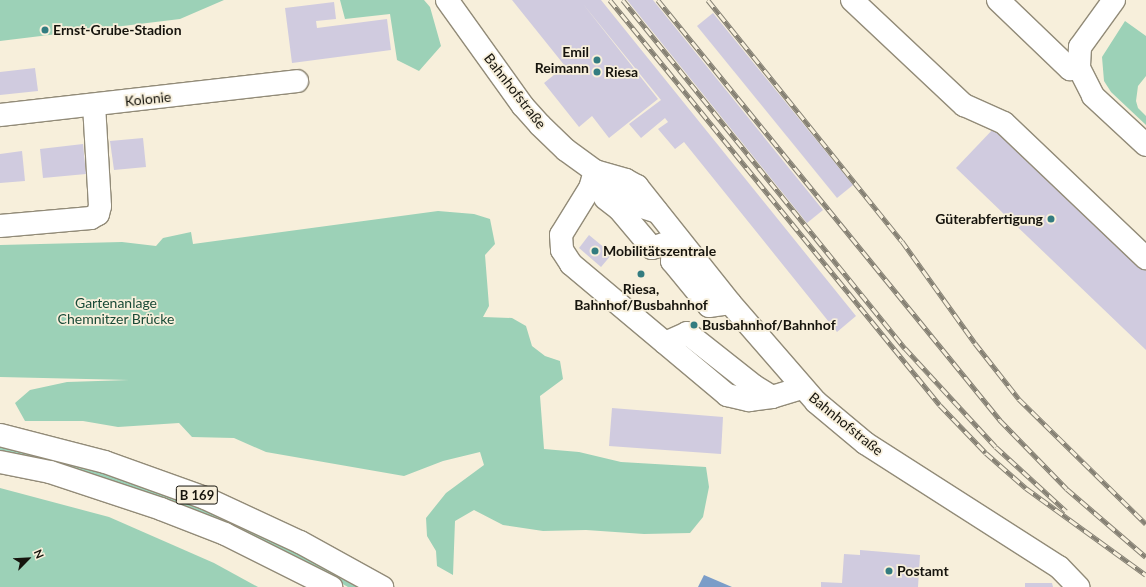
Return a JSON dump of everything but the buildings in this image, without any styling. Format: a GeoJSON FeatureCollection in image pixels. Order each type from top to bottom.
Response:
{"type":"FeatureCollection","features":[{"type":"Feature","properties":{"kind":"main road","name":"Bahnhofstraße"},"geometry":{"type":"LineString","coordinates":[[447,0],[523,106],[566,150],[595,171],[626,207],[658,212]]}},
{"type":"Feature","properties":{"kind":"main road"},"geometry":{"type":"LineString","coordinates":[[852,0],[964,105],[1004,123],[1146,258]]}},
{"type":"Feature","properties":{"kind":"main road"},"geometry":{"type":"LineString","coordinates":[[998,0],[1070,69],[1079,68]]}},
{"type":"Feature","properties":{"kind":"main road"},"geometry":{"type":"LineString","coordinates":[[1114,0],[1080,47],[1079,68],[1093,96],[1146,145]]}},
{"type":"Feature","properties":{"kind":"main road","name":"Kolonie"},"geometry":{"type":"LineString","coordinates":[[0,116],[297,81]]}},
{"type":"Feature","properties":{"kind":"main road"},"geometry":{"type":"LineString","coordinates":[[0,226],[90,218],[98,214],[100,206],[94,105]]}},
{"type":"Feature","properties":{"kind":"main road","name":"Bahnhofstraße"},"geometry":{"type":"LineString","coordinates":[[595,171],[626,180],[637,186],[730,303],[802,388],[865,443],[1059,567],[1078,587]]}},
{"type":"Feature","properties":{"kind":"main road"},"geometry":{"type":"LineString","coordinates":[[595,171],[590,188],[561,235],[562,250],[571,264],[727,395],[749,400],[772,397],[802,388]]}},
{"type":"Feature","properties":{"kind":"main road"},"geometry":{"type":"LineString","coordinates":[[576,209],[605,198],[626,207],[652,248],[678,239]]}},
{"type":"Feature","properties":{"kind":"main road","name":"B 169"},"geometry":{"type":"LineString","coordinates":[[0,435],[105,462],[205,498],[300,542],[382,587]]}},
{"type":"Feature","properties":{"kind":"main road","name":"B 169"},"geometry":{"type":"LineString","coordinates":[[0,462],[50,472],[161,509],[225,534],[330,587]]}},
{"type":"Feature","properties":{"kind":"green space","name":"Ernst-Grube-Stadion"},"geometry":{"type":"Polygon","coordinates":[[[0,0],[224,0],[180,19],[0,41],[0,0]]]}},
{"type":"Feature","properties":{"kind":"green space"},"geometry":{"type":"Polygon","coordinates":[[[340,0],[424,0],[430,7],[441,46],[419,71],[397,60],[390,14],[345,19],[340,0]]]}},
{"type":"Feature","properties":{"kind":"green space"},"geometry":{"type":"Polygon","coordinates":[[[1125,21],[1146,36],[1146,76],[1138,86],[1136,101],[1138,108],[1146,116],[1146,125],[1111,92],[1104,81],[1102,57],[1125,21]]]}},
{"type":"Feature","properties":{"kind":"green space","name":"Gartenanlage Chemnitzer Brücke"},"geometry":{"type":"Polygon","coordinates":[[[438,211],[474,214],[490,219],[495,244],[485,255],[489,306],[483,317],[512,318],[526,326],[532,346],[545,356],[560,361],[563,379],[540,396],[544,449],[579,452],[621,462],[706,467],[709,487],[703,517],[690,533],[644,534],[586,530],[543,531],[503,525],[474,510],[455,521],[453,575],[437,566],[436,551],[427,536],[426,518],[446,493],[484,465],[480,452],[443,461],[404,476],[266,452],[234,438],[192,437],[179,423],[118,427],[83,421],[25,421],[15,403],[30,390],[67,382],[129,380],[0,377],[0,245],[122,242],[156,246],[163,238],[191,232],[193,244],[438,211]]]}},
{"type":"Feature","properties":{"kind":"green space"},"geometry":{"type":"Polygon","coordinates":[[[0,444],[135,482],[264,534],[362,587],[348,587],[303,562],[41,461],[0,451],[0,444]]]}},
{"type":"Feature","properties":{"kind":"green space"},"geometry":{"type":"Polygon","coordinates":[[[0,488],[109,517],[214,563],[258,587],[0,587],[0,488]]]}},
{"type":"Feature","properties":{"kind":"water"},"geometry":{"type":"Polygon","coordinates":[[[704,575],[732,587],[698,587],[704,575]]]}},
{"type":"Feature","properties":{"kind":"railway"},"geometry":{"type":"LineString","coordinates":[[610,0],[940,405],[986,453],[1026,488],[1146,575]]}},
{"type":"Feature","properties":{"kind":"railway"},"geometry":{"type":"LineString","coordinates":[[623,0],[905,348],[996,447],[1066,511]]}},
{"type":"Feature","properties":{"kind":"railway"},"geometry":{"type":"LineString","coordinates":[[658,0],[1000,420],[1067,489],[1146,557]]}},
{"type":"Feature","properties":{"kind":"railway"},"geometry":{"type":"LineString","coordinates":[[708,0],[902,241],[975,343],[1019,399],[1146,524]]}},
{"type":"Feature","properties":{"kind":"place","name":"Ernst-Grube-Stadion"},"geometry":{"type":"Point","coordinates":[45,30]}},
{"type":"Feature","properties":{"kind":"place","name":"Emil Reimann"},"geometry":{"type":"Point","coordinates":[597,60]}},
{"type":"Feature","properties":{"kind":"place","name":"Riesa"},"geometry":{"type":"Point","coordinates":[597,72]}},
{"type":"Feature","properties":{"kind":"place","name":"Güterabfertigung"},"geometry":{"type":"Point","coordinates":[1051,219]}},
{"type":"Feature","properties":{"kind":"place","name":"Mobilitätszentrale"},"geometry":{"type":"Point","coordinates":[595,251]}},
{"type":"Feature","properties":{"kind":"place","name":"Riesa, Bahnhof/Busbahnhof"},"geometry":{"type":"Point","coordinates":[641,274]}},
{"type":"Feature","properties":{"kind":"place","name":"Busbahnhof/Bahnhof"},"geometry":{"type":"Point","coordinates":[694,325]}},
{"type":"Feature","properties":{"kind":"place","name":"Postamt"},"geometry":{"type":"Point","coordinates":[889,571]}}]}
